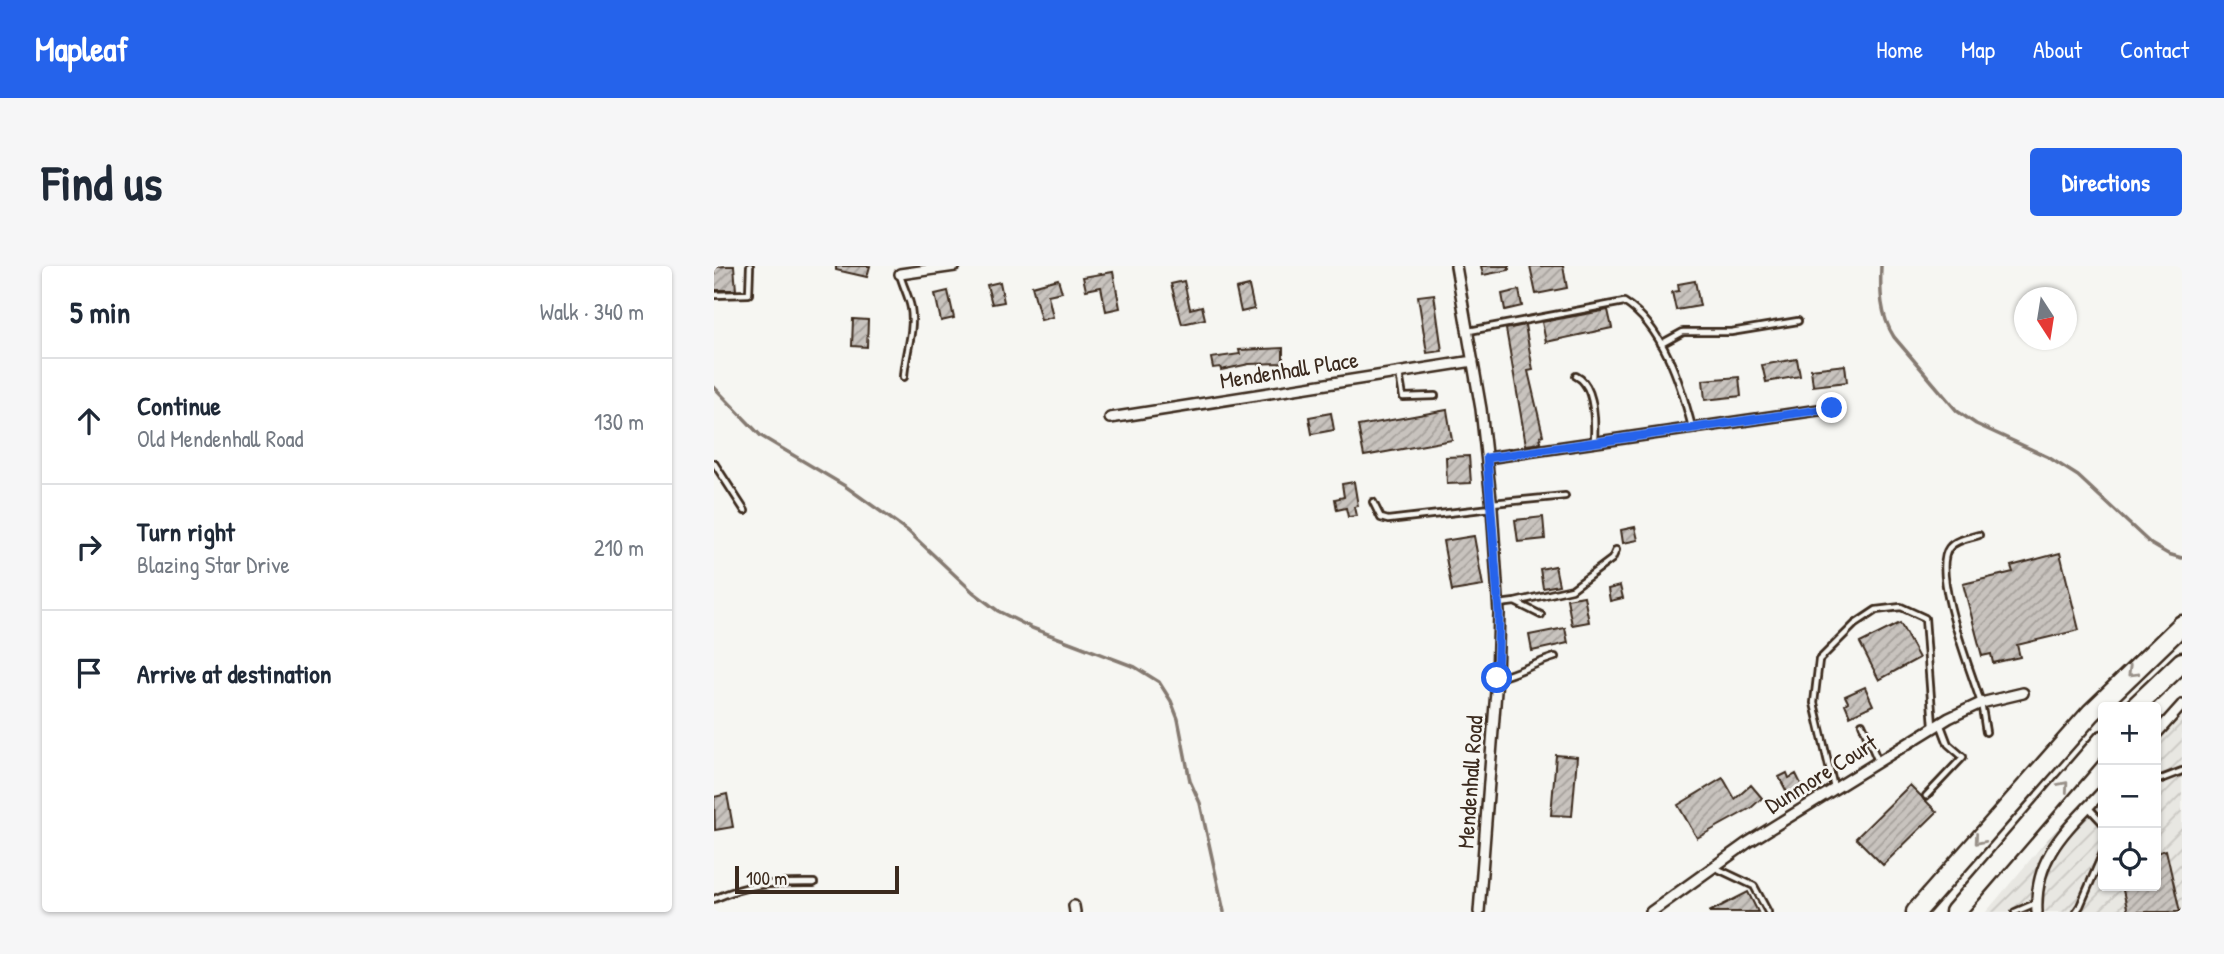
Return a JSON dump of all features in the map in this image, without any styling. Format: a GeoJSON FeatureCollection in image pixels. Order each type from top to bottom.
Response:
{"type":"FeatureCollection","features":[{"type":"Feature","properties":{"kind":"highway"},"geometry":{"type":"LineString","coordinates":[[1916,912],[2091,713],[2182,625]]}},
{"type":"Feature","properties":{"kind":"highway"},"geometry":{"type":"LineString","coordinates":[[2141,702],[2182,662]]}},
{"type":"Feature","properties":{"kind":"highway"},"geometry":{"type":"LineString","coordinates":[[1955,912],[2098,746]]}},
{"type":"Feature","properties":{"kind":"street"},"geometry":{"type":"LineString","coordinates":[[900,274],[954,266]]}},
{"type":"Feature","properties":{"kind":"street","name":"Mendenhall Road"},"geometry":{"type":"LineString","coordinates":[[1456,266],[1487,458],[1498,604],[1499,655],[1479,912]]}},
{"type":"Feature","properties":{"kind":"street","name":"Mendenhall Place"},"geometry":{"type":"LineString","coordinates":[[1110,418],[1473,361]]}},
{"type":"Feature","properties":{"kind":"street"},"geometry":{"type":"LineString","coordinates":[[1487,458],[1832,408]]}},
{"type":"Feature","properties":{"kind":"street","name":"Dunmore Court"},"geometry":{"type":"LineString","coordinates":[[1651,912],[1747,843],[1937,726],[1981,703],[2023,693]]}},
{"type":"Feature","properties":{"kind":"street"},"geometry":{"type":"LineString","coordinates":[[2161,728],[2182,705]]}},
{"type":"Feature","properties":{"kind":"street"},"geometry":{"type":"LineString","coordinates":[[2037,908],[2038,881],[2047,856],[2098,796]]}},
{"type":"Feature","properties":{"kind":"lane"},"geometry":{"type":"LineString","coordinates":[[714,295],[749,294],[750,266]]}},
{"type":"Feature","properties":{"kind":"lane"},"geometry":{"type":"LineString","coordinates":[[900,274],[911,309],[911,331],[904,357],[904,377]]}},
{"type":"Feature","properties":{"kind":"lane"},"geometry":{"type":"LineString","coordinates":[[1468,331],[1620,301],[1636,312],[1661,344],[1672,364],[1692,427]]}},
{"type":"Feature","properties":{"kind":"lane"},"geometry":{"type":"LineString","coordinates":[[1661,344],[1683,332],[1731,332],[1798,321]]}},
{"type":"Feature","properties":{"kind":"lane"},"geometry":{"type":"LineString","coordinates":[[1398,372],[1404,397],[1435,396]]}},
{"type":"Feature","properties":{"kind":"lane"},"geometry":{"type":"LineString","coordinates":[[1576,376],[1582,379],[1588,389],[1594,441]]}},
{"type":"Feature","properties":{"kind":"lane"},"geometry":{"type":"LineString","coordinates":[[714,463],[745,511]]}},
{"type":"Feature","properties":{"kind":"lane"},"geometry":{"type":"LineString","coordinates":[[1373,502],[1381,518],[1388,520],[1564,496]]}},
{"type":"Feature","properties":{"kind":"lane"},"geometry":{"type":"LineString","coordinates":[[1979,536],[1956,542],[1949,548],[1945,558],[1950,605],[1981,703],[1986,732]]}},
{"type":"Feature","properties":{"kind":"lane"},"geometry":{"type":"LineString","coordinates":[[1498,604],[1573,589],[1612,559],[1616,550]]}},
{"type":"Feature","properties":{"kind":"lane"},"geometry":{"type":"LineString","coordinates":[[1516,602],[1541,615]]}},
{"type":"Feature","properties":{"kind":"lane"},"geometry":{"type":"LineString","coordinates":[[1834,789],[1814,703],[1819,660],[1855,624],[1876,610],[1901,607],[1925,618],[1937,726],[1948,744],[1963,757],[1926,796]]}},
{"type":"Feature","properties":{"kind":"lane"},"geometry":{"type":"LineString","coordinates":[[1497,678],[1518,673],[1535,663],[1555,657]]}},
{"type":"Feature","properties":{"kind":"lane"},"geometry":{"type":"LineString","coordinates":[[1862,724],[1879,761]]}},
{"type":"Feature","properties":{"kind":"lane"},"geometry":{"type":"LineString","coordinates":[[2161,779],[2182,771]]}},
{"type":"Feature","properties":{"kind":"lane"},"geometry":{"type":"LineString","coordinates":[[2088,807],[2098,818]]}},
{"type":"Feature","properties":{"kind":"lane"},"geometry":{"type":"LineString","coordinates":[[2076,912],[2098,865]]}},
{"type":"Feature","properties":{"kind":"lane"},"geometry":{"type":"LineString","coordinates":[[1713,867],[1754,886],[1768,912]]}},
{"type":"Feature","properties":{"kind":"lane"},"geometry":{"type":"LineString","coordinates":[[714,899],[739,888],[760,884],[814,883]]}},
{"type":"Feature","properties":{"kind":"lane"},"geometry":{"type":"LineString","coordinates":[[2015,912],[2037,908]]}},
{"type":"Feature","properties":{"kind":"shaded area"},"geometry":{"type":"Polygon","coordinates":[[[2182,697],[2182,912],[1986,912],[2098,785],[2098,891],[2161,891],[2161,720],[2182,697]]]}},
{"type":"Feature","properties":{"kind":"building"},"geometry":{"type":"Polygon","coordinates":[[[734,266],[736,290],[714,290],[714,267],[734,266]]]}},
{"type":"Feature","properties":{"kind":"building"},"geometry":{"type":"Polygon","coordinates":[[[836,266],[870,266],[867,277],[836,270],[836,266]]]}},
{"type":"Feature","properties":{"kind":"building"},"geometry":{"type":"Polygon","coordinates":[[[1481,266],[1509,266],[1509,270],[1483,275],[1481,266]]]}},
{"type":"Feature","properties":{"kind":"building"},"geometry":{"type":"Polygon","coordinates":[[[1530,266],[1563,266],[1567,288],[1536,294],[1530,266]]]}},
{"type":"Feature","properties":{"kind":"building"},"geometry":{"type":"Polygon","coordinates":[[[1113,272],[1120,308],[1106,311],[1101,287],[1086,290],[1083,277],[1113,272]]]}},
{"type":"Feature","properties":{"kind":"building"},"geometry":{"type":"Polygon","coordinates":[[[1058,279],[1062,292],[1048,295],[1053,317],[1041,320],[1032,286],[1058,279]]]}},
{"type":"Feature","properties":{"kind":"building"},"geometry":{"type":"Polygon","coordinates":[[[1184,281],[1190,309],[1202,306],[1205,319],[1182,324],[1171,284],[1184,281]]]}},
{"type":"Feature","properties":{"kind":"building"},"geometry":{"type":"Polygon","coordinates":[[[1695,281],[1700,306],[1676,310],[1672,292],[1679,291],[1678,284],[1695,281]]]}},
{"type":"Feature","properties":{"kind":"building"},"geometry":{"type":"Polygon","coordinates":[[[1000,282],[1004,302],[992,304],[987,285],[1000,282]]]}},
{"type":"Feature","properties":{"kind":"building"},"geometry":{"type":"Polygon","coordinates":[[[1249,286],[1254,309],[1241,312],[1236,289],[1249,286]]]}},
{"type":"Feature","properties":{"kind":"building"},"geometry":{"type":"Polygon","coordinates":[[[1519,290],[1522,306],[1505,310],[1502,294],[1519,290]]]}},
{"type":"Feature","properties":{"kind":"building"},"geometry":{"type":"Polygon","coordinates":[[[948,291],[954,318],[941,321],[935,294],[948,291]]]}},
{"type":"Feature","properties":{"kind":"building"},"geometry":{"type":"Polygon","coordinates":[[[1434,294],[1442,351],[1427,353],[1418,296],[1434,294]]]}},
{"type":"Feature","properties":{"kind":"building"},"geometry":{"type":"Polygon","coordinates":[[[1608,310],[1612,328],[1546,342],[1542,322],[1608,310]]]}},
{"type":"Feature","properties":{"kind":"building"},"geometry":{"type":"Polygon","coordinates":[[[853,319],[868,320],[867,347],[852,346],[853,319]]]}},
{"type":"Feature","properties":{"kind":"building"},"geometry":{"type":"Polygon","coordinates":[[[1525,325],[1533,370],[1528,371],[1543,435],[1540,436],[1541,443],[1526,445],[1506,329],[1525,325]]]}},
{"type":"Feature","properties":{"kind":"building"},"geometry":{"type":"Polygon","coordinates":[[[1283,348],[1283,363],[1249,364],[1221,370],[1220,367],[1213,368],[1211,358],[1240,354],[1239,350],[1283,348]]]}},
{"type":"Feature","properties":{"kind":"building"},"geometry":{"type":"Polygon","coordinates":[[[1797,359],[1800,376],[1766,382],[1762,365],[1797,359]]]}},
{"type":"Feature","properties":{"kind":"building"},"geometry":{"type":"Polygon","coordinates":[[[1845,365],[1847,382],[1813,386],[1811,369],[1845,365]]]}},
{"type":"Feature","properties":{"kind":"building"},"geometry":{"type":"Polygon","coordinates":[[[1739,377],[1741,396],[1705,400],[1703,380],[1739,377]]]}},
{"type":"Feature","properties":{"kind":"building"},"geometry":{"type":"Polygon","coordinates":[[[1447,410],[1452,440],[1364,456],[1358,426],[1447,410]]]}},
{"type":"Feature","properties":{"kind":"building"},"geometry":{"type":"Polygon","coordinates":[[[1331,413],[1334,430],[1312,434],[1309,417],[1331,413]]]}},
{"type":"Feature","properties":{"kind":"building"},"geometry":{"type":"Polygon","coordinates":[[[1469,456],[1471,483],[1447,484],[1446,457],[1469,456]]]}},
{"type":"Feature","properties":{"kind":"building"},"geometry":{"type":"Polygon","coordinates":[[[1354,482],[1358,506],[1354,507],[1356,516],[1348,517],[1346,508],[1337,510],[1335,499],[1344,497],[1342,484],[1354,482]]]}},
{"type":"Feature","properties":{"kind":"building"},"geometry":{"type":"Polygon","coordinates":[[[1543,517],[1545,539],[1518,542],[1515,520],[1543,517]]]}},
{"type":"Feature","properties":{"kind":"building"},"geometry":{"type":"Polygon","coordinates":[[[1635,527],[1638,540],[1623,543],[1621,530],[1635,527]]]}},
{"type":"Feature","properties":{"kind":"building"},"geometry":{"type":"Polygon","coordinates":[[[1474,536],[1483,586],[1452,591],[1443,541],[1474,536]]]}},
{"type":"Feature","properties":{"kind":"building"},"geometry":{"type":"Polygon","coordinates":[[[2060,553],[2079,630],[2017,645],[2020,657],[1993,663],[1991,654],[1982,656],[1963,584],[2013,572],[2011,566],[2060,553]]]}},
{"type":"Feature","properties":{"kind":"building"},"geometry":{"type":"Polygon","coordinates":[[[1555,566],[1559,585],[1543,588],[1540,569],[1555,566]]]}},
{"type":"Feature","properties":{"kind":"building"},"geometry":{"type":"Polygon","coordinates":[[[1620,586],[1623,598],[1610,601],[1608,589],[1620,586]]]}},
{"type":"Feature","properties":{"kind":"building"},"geometry":{"type":"Polygon","coordinates":[[[1584,596],[1589,622],[1572,625],[1567,599],[1584,596]]]}},
{"type":"Feature","properties":{"kind":"building"},"geometry":{"type":"Polygon","coordinates":[[[1900,623],[1919,658],[1879,680],[1860,643],[1900,623]]]}},
{"type":"Feature","properties":{"kind":"building"},"geometry":{"type":"Polygon","coordinates":[[[1565,628],[1568,643],[1532,651],[1529,635],[1565,628]]]}},
{"type":"Feature","properties":{"kind":"building"},"geometry":{"type":"Polygon","coordinates":[[[1865,687],[1873,705],[1850,716],[1845,696],[1865,687]]]}},
{"type":"Feature","properties":{"kind":"building"},"geometry":{"type":"Polygon","coordinates":[[[1556,755],[1577,757],[1572,816],[1551,815],[1556,755]]]}},
{"type":"Feature","properties":{"kind":"building"},"geometry":{"type":"Polygon","coordinates":[[[1787,773],[1789,778],[1796,774],[1803,788],[1789,796],[1779,777],[1787,773]]]}},
{"type":"Feature","properties":{"kind":"building"},"geometry":{"type":"Polygon","coordinates":[[[1723,778],[1735,799],[1751,785],[1762,798],[1751,808],[1697,838],[1678,805],[1723,778]]]}},
{"type":"Feature","properties":{"kind":"building"},"geometry":{"type":"Polygon","coordinates":[[[1910,785],[1937,812],[1883,865],[1856,838],[1910,785]]]}},
{"type":"Feature","properties":{"kind":"building"},"geometry":{"type":"Polygon","coordinates":[[[727,794],[733,827],[715,830],[714,797],[727,794]]]}},
{"type":"Feature","properties":{"kind":"building"},"geometry":{"type":"Polygon","coordinates":[[[2166,850],[2180,912],[2128,912],[2123,891],[2161,891],[2161,852],[2166,850]]]}},
{"type":"Feature","properties":{"kind":"building"},"geometry":{"type":"Polygon","coordinates":[[[1748,892],[1758,912],[1709,912],[1748,892]]]}},
{"type":"Feature","properties":{"kind":"waterway"},"geometry":{"type":"LineString","coordinates":[[1881,266],[1882,303],[1889,329],[1957,411],[1976,424],[2048,457],[2078,476],[2151,544],[2168,554],[2182,558]]}},
{"type":"Feature","properties":{"kind":"waterway"},"geometry":{"type":"LineString","coordinates":[[714,387],[761,436],[845,486],[908,531],[973,592],[998,611],[1032,628],[1135,667],[1159,682],[1178,719],[1190,781],[1200,803],[1224,912]]}},
{"type":"Feature","properties":{"kind":"route"},"geometry":{"type":"LineString","coordinates":[[1497,678],[1499,613],[1487,458],[1693,426],[1832,408]]}}]}
